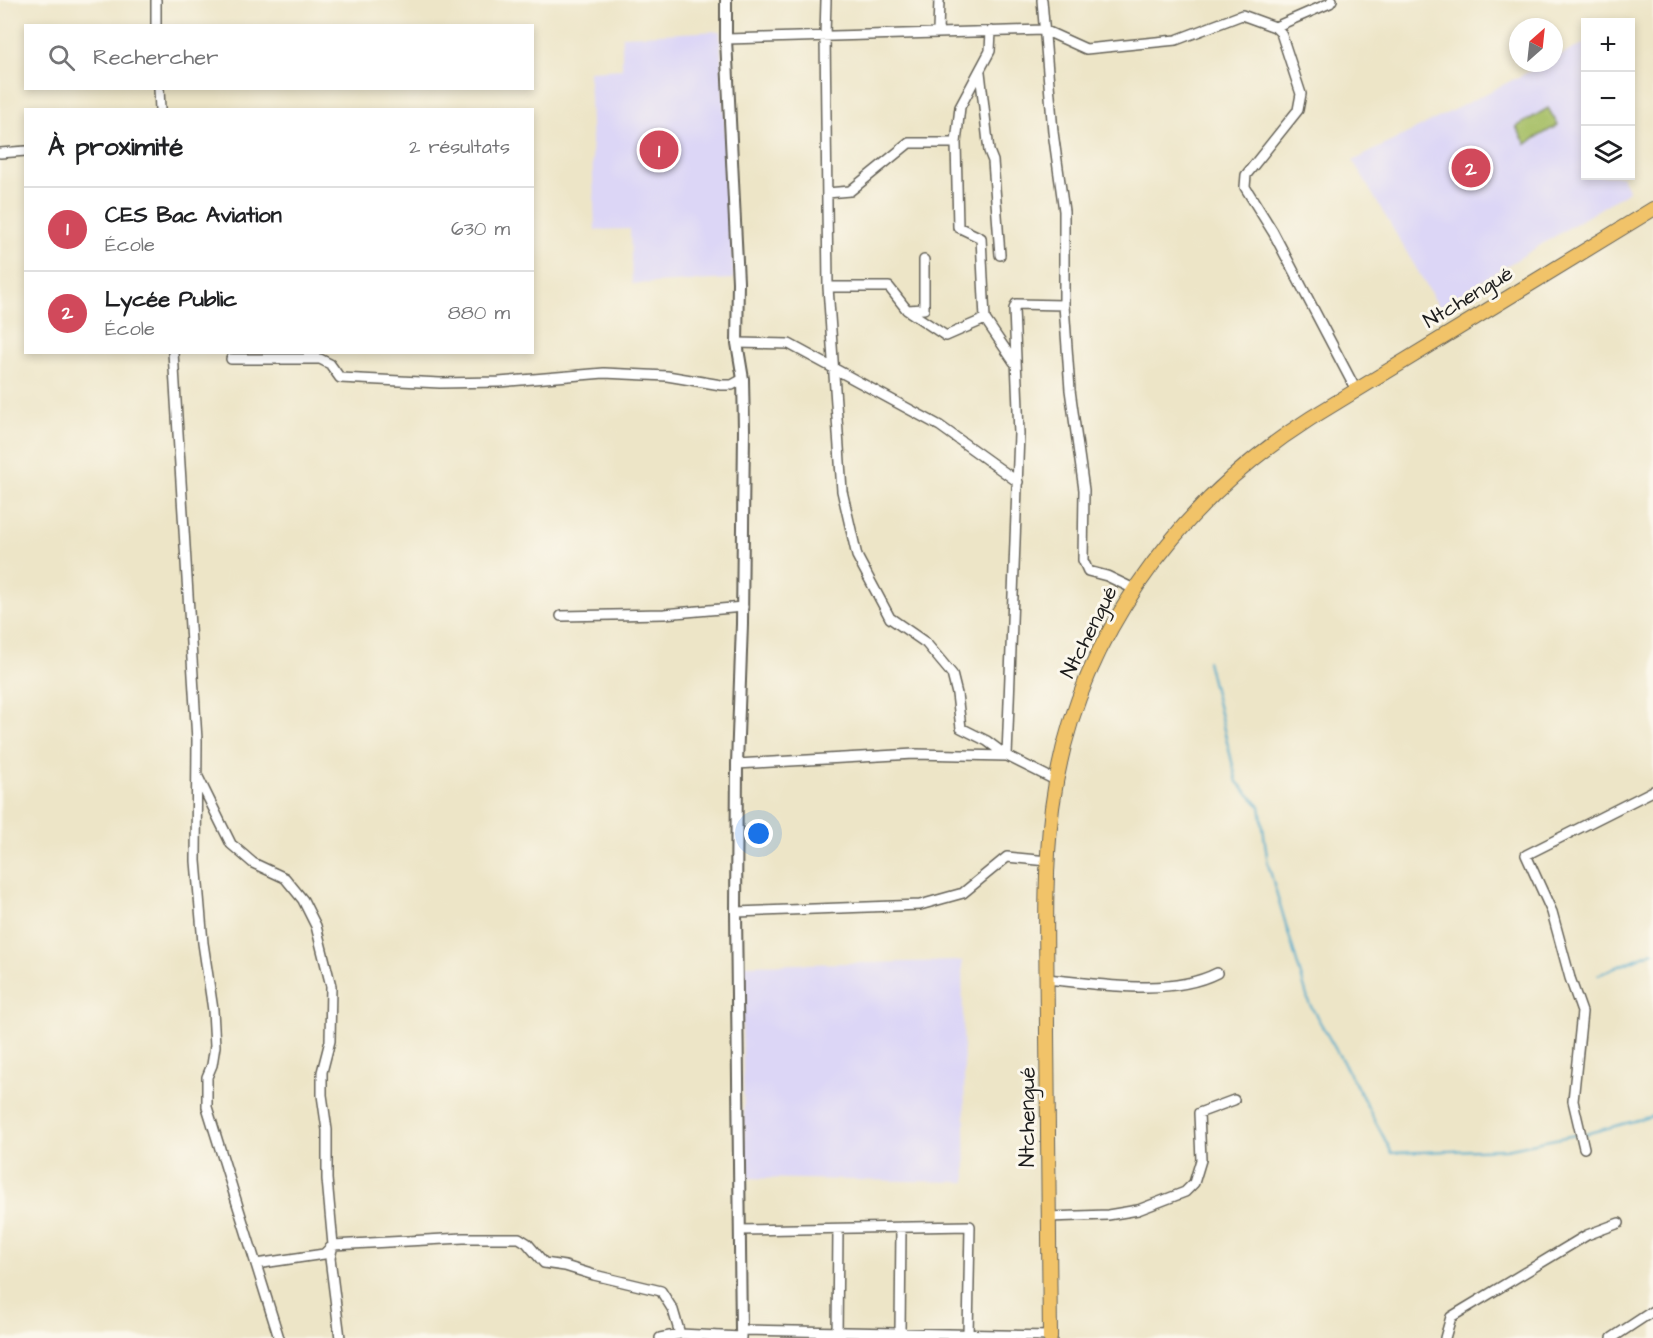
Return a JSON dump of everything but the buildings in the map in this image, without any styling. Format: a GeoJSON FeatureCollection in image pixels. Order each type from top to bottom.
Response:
{"type":"FeatureCollection","features":[{"type":"Feature","properties":{"kind":"main road","name":"Ntchengué"},"geometry":{"type":"LineString","coordinates":[[1050,1337],[1048,861],[1057,782],[1071,725],[1084,684],[1103,642],[1134,589],[1174,535],[1235,473],[1288,432],[1653,209]]}},
{"type":"Feature","properties":{"kind":"street"},"geometry":{"type":"LineString","coordinates":[[156,0],[156,24]]}},
{"type":"Feature","properties":{"kind":"street"},"geometry":{"type":"LineString","coordinates":[[726,0],[738,282],[737,343],[743,379],[742,607],[737,764],[736,912],[741,1335]]}},
{"type":"Feature","properties":{"kind":"street"},"geometry":{"type":"LineString","coordinates":[[826,0],[828,286],[842,491],[857,556],[890,618],[926,643],[952,674],[957,693],[961,728],[987,741],[1007,756],[1057,782]]}},
{"type":"Feature","properties":{"kind":"street"},"geometry":{"type":"LineString","coordinates":[[938,32],[939,0]]}},
{"type":"Feature","properties":{"kind":"street"},"geometry":{"type":"LineString","coordinates":[[1042,0],[1053,132],[1064,211],[1064,304],[1070,390],[1084,490],[1083,560],[1088,571],[1107,576],[1134,589]]}},
{"type":"Feature","properties":{"kind":"street"},"geometry":{"type":"LineString","coordinates":[[1275,27],[1330,3],[1332,0]]}},
{"type":"Feature","properties":{"kind":"street"},"geometry":{"type":"LineString","coordinates":[[726,39],[1044,30],[1086,49],[1176,40],[1242,15],[1275,27],[1281,33],[1301,94],[1301,102],[1298,110],[1246,175],[1245,187],[1273,232],[1356,390]]}},
{"type":"Feature","properties":{"kind":"street"},"geometry":{"type":"LineString","coordinates":[[991,31],[990,51],[960,107],[956,143],[958,228],[981,238],[985,319],[1016,364]]}},
{"type":"Feature","properties":{"kind":"street"},"geometry":{"type":"LineString","coordinates":[[980,72],[989,151],[993,161],[1000,255]]}},
{"type":"Feature","properties":{"kind":"street"},"geometry":{"type":"LineString","coordinates":[[159,90],[160,108]]}},
{"type":"Feature","properties":{"kind":"street"},"geometry":{"type":"LineString","coordinates":[[826,193],[850,191],[909,143],[956,143]]}},
{"type":"Feature","properties":{"kind":"street"},"geometry":{"type":"LineString","coordinates":[[0,153],[24,151]]}},
{"type":"Feature","properties":{"kind":"street"},"geometry":{"type":"LineString","coordinates":[[907,309],[924,309],[924,260]]}},
{"type":"Feature","properties":{"kind":"street"},"geometry":{"type":"LineString","coordinates":[[828,286],[889,287],[907,309],[946,336],[985,319]]}},
{"type":"Feature","properties":{"kind":"street"},"geometry":{"type":"LineString","coordinates":[[1007,756],[1019,434],[1014,309],[1016,304],[1064,304]]}},
{"type":"Feature","properties":{"kind":"street"},"geometry":{"type":"LineString","coordinates":[[737,343],[789,344],[940,426],[1018,482]]}},
{"type":"Feature","properties":{"kind":"street"},"geometry":{"type":"LineString","coordinates":[[173,354],[197,740],[196,861],[215,1046],[212,1065],[207,1077],[207,1107],[279,1338]]}},
{"type":"Feature","properties":{"kind":"street"},"geometry":{"type":"LineString","coordinates":[[231,359],[320,359],[330,364],[340,378],[440,383],[499,382],[604,373],[667,376],[721,385],[732,385],[743,379]]}},
{"type":"Feature","properties":{"kind":"street"},"geometry":{"type":"LineString","coordinates":[[561,616],[664,614],[742,607]]}},
{"type":"Feature","properties":{"kind":"street"},"geometry":{"type":"LineString","coordinates":[[737,764],[914,754],[1007,756]]}},
{"type":"Feature","properties":{"kind":"street"},"geometry":{"type":"LineString","coordinates":[[196,775],[231,844],[254,863],[285,878],[303,900],[316,926],[332,986],[330,1041],[322,1072],[322,1095],[327,1130],[327,1179],[333,1245],[330,1258],[340,1338]]}},
{"type":"Feature","properties":{"kind":"street"},"geometry":{"type":"LineString","coordinates":[[1584,1148],[1573,1101],[1582,1012],[1552,912],[1526,855],[1653,791]]}},
{"type":"Feature","properties":{"kind":"street"},"geometry":{"type":"LineString","coordinates":[[736,912],[920,904],[963,893],[1007,857],[1048,861]]}},
{"type":"Feature","properties":{"kind":"street"},"geometry":{"type":"LineString","coordinates":[[1047,979],[1141,987],[1170,986],[1217,972]]}},
{"type":"Feature","properties":{"kind":"street"},"geometry":{"type":"LineString","coordinates":[[1048,1217],[1108,1215],[1138,1210],[1185,1191],[1194,1183],[1201,1160],[1199,1113],[1234,1100]]}},
{"type":"Feature","properties":{"kind":"street"},"geometry":{"type":"LineString","coordinates":[[1445,1338],[1451,1317],[1587,1235],[1619,1222]]}},
{"type":"Feature","properties":{"kind":"street"},"geometry":{"type":"LineString","coordinates":[[740,1230],[970,1226],[968,1335]]}},
{"type":"Feature","properties":{"kind":"street"},"geometry":{"type":"LineString","coordinates":[[900,1332],[901,1227]]}},
{"type":"Feature","properties":{"kind":"street"},"geometry":{"type":"LineString","coordinates":[[837,1335],[838,1229]]}},
{"type":"Feature","properties":{"kind":"street"},"geometry":{"type":"LineString","coordinates":[[256,1264],[324,1254],[333,1245],[463,1238],[519,1238],[527,1243],[544,1263],[565,1266],[662,1291],[673,1310],[680,1334]]}},
{"type":"Feature","properties":{"kind":"street"},"geometry":{"type":"LineString","coordinates":[[1612,1338],[1653,1311]]}},
{"type":"Feature","properties":{"kind":"street"},"geometry":{"type":"LineString","coordinates":[[660,1338],[680,1334],[837,1335],[900,1332],[1050,1337]]}},
{"type":"Feature","properties":{"kind":"shaded area"},"geometry":{"type":"Polygon","coordinates":[[[720,31],[734,279],[632,284],[630,229],[595,230],[589,71],[622,69],[622,36],[720,31]]]}},
{"type":"Feature","properties":{"kind":"shaded area"},"geometry":{"type":"Polygon","coordinates":[[[1581,45],[1581,180],[1624,180],[1629,191],[1439,307],[1353,161],[1528,72],[1563,72],[1563,54],[1581,45]]]}},
{"type":"Feature","properties":{"kind":"shaded area"},"geometry":{"type":"Polygon","coordinates":[[[962,961],[966,1182],[745,1178],[741,965],[962,961]]]}},
{"type":"Feature","properties":{"kind":"green space"},"geometry":{"type":"Polygon","coordinates":[[[1548,108],[1558,125],[1526,144],[1516,127],[1548,108]]]}},
{"type":"Feature","properties":{"kind":"waterway"},"geometry":{"type":"LineString","coordinates":[[1207,661],[1237,782],[1260,806],[1268,864],[1309,1003],[1392,1153],[1506,1149],[1575,1135]]}},
{"type":"Feature","properties":{"kind":"waterway"},"geometry":{"type":"LineString","coordinates":[[1598,975],[1653,952]]}},
{"type":"Feature","properties":{"kind":"waterway"},"geometry":{"type":"LineString","coordinates":[[1585,1134],[1653,1116]]}},
{"type":"Feature","properties":{"kind":"place","name":"CES Bac Aviation"},"geometry":{"type":"Point","coordinates":[659,150]}},
{"type":"Feature","properties":{"kind":"place","name":"Lycée Public"},"geometry":{"type":"Point","coordinates":[1471,168]}}]}
